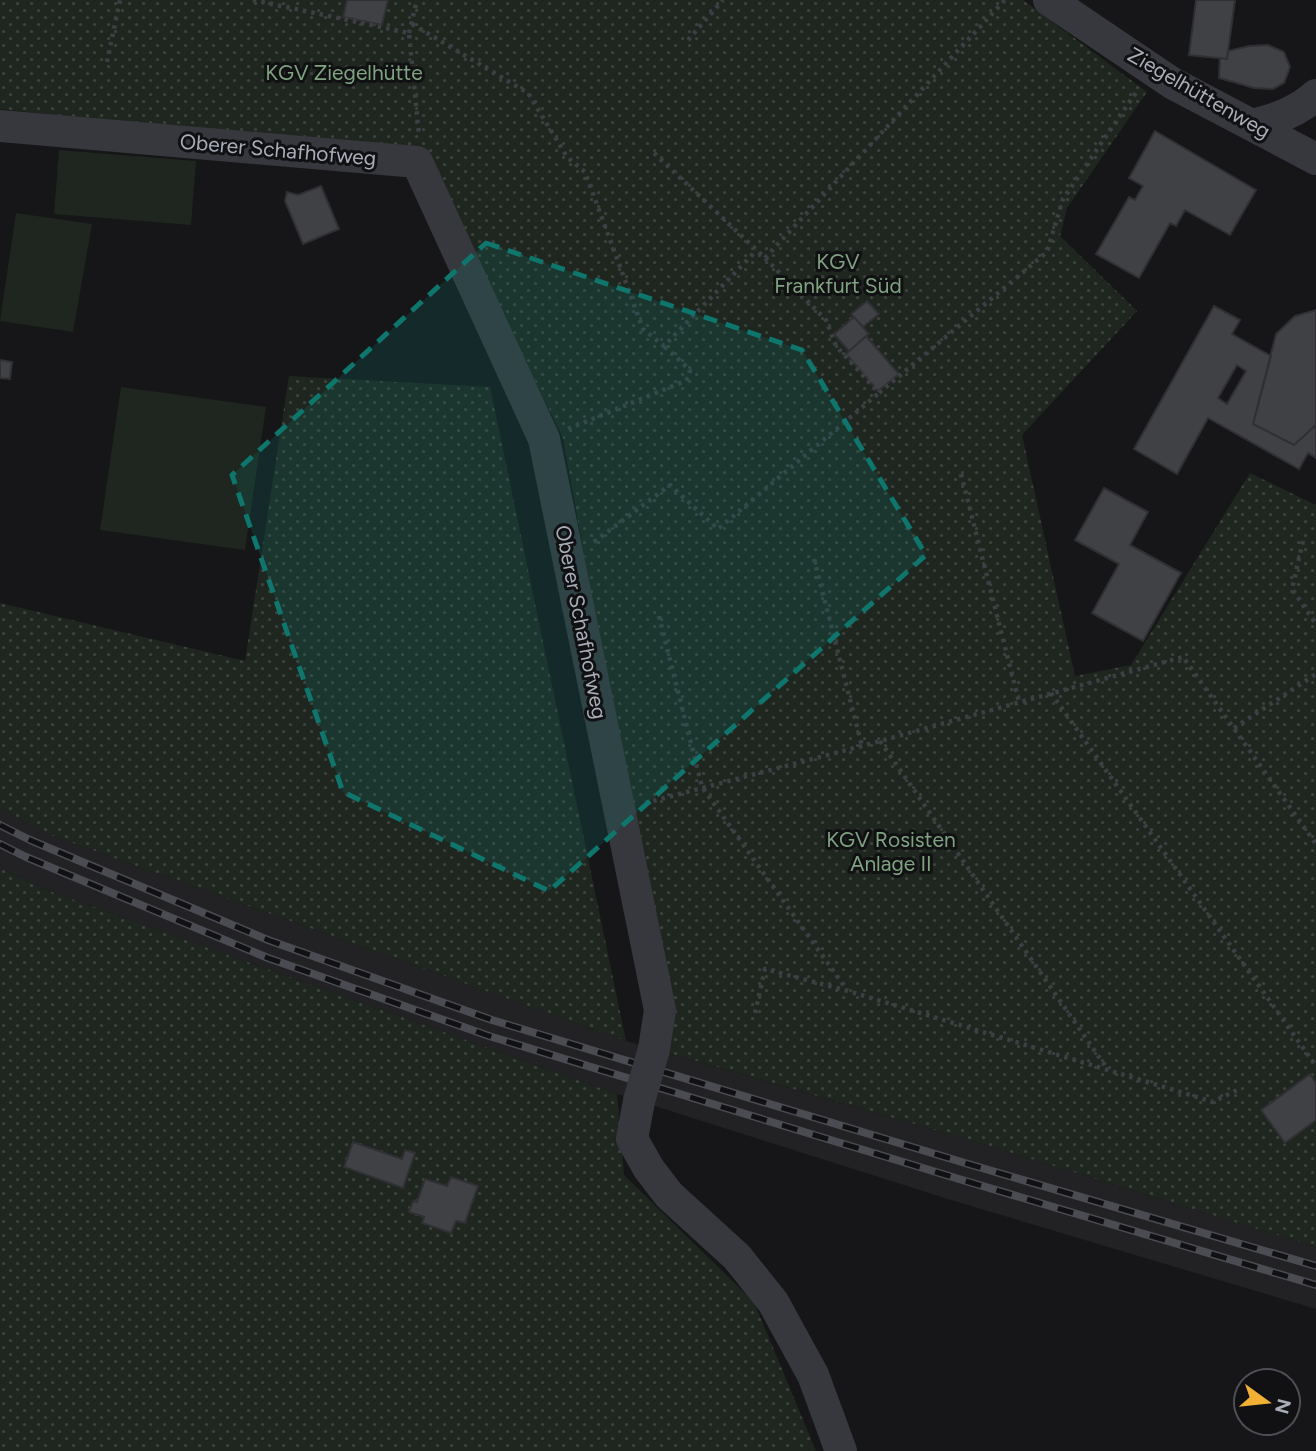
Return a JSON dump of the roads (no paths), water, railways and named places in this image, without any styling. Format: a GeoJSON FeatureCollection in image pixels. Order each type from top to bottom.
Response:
{"type":"FeatureCollection","features":[{"type":"Feature","properties":{"kind":"street","name":"Ziegelhüttenweg"},"geometry":{"type":"LineString","coordinates":[[1049,0],[1172,83],[1316,159]]}},
{"type":"Feature","properties":{"kind":"street"},"geometry":{"type":"LineString","coordinates":[[1252,125],[1284,117],[1316,95]]}},
{"type":"Feature","properties":{"kind":"street","name":"Oberer Schafhofweg"},"geometry":{"type":"LineString","coordinates":[[0,126],[416,162],[544,439],[660,1010],[654,1049],[639,1101],[632,1139],[649,1169],[669,1195],[737,1257],[773,1302],[813,1376],[841,1451]]}},
{"type":"Feature","properties":{"kind":"railway"},"geometry":{"type":"LineString","coordinates":[[0,825],[268,940],[492,1020],[1316,1266]]}},
{"type":"Feature","properties":{"kind":"railway"},"geometry":{"type":"LineString","coordinates":[[0,844],[268,958],[489,1036],[1316,1285]]}},
{"type":"Feature","properties":{"kind":"park label","name":"KGV Ziegelhütte"},"geometry":{"type":"Point","coordinates":[344,73]}},
{"type":"Feature","properties":{"kind":"park label","name":"KGV Frankfurt Süd"},"geometry":{"type":"Point","coordinates":[838,274]}},
{"type":"Feature","properties":{"kind":"park label","name":"KGV Rosisten Anlage II"},"geometry":{"type":"Point","coordinates":[891,852]}}]}
